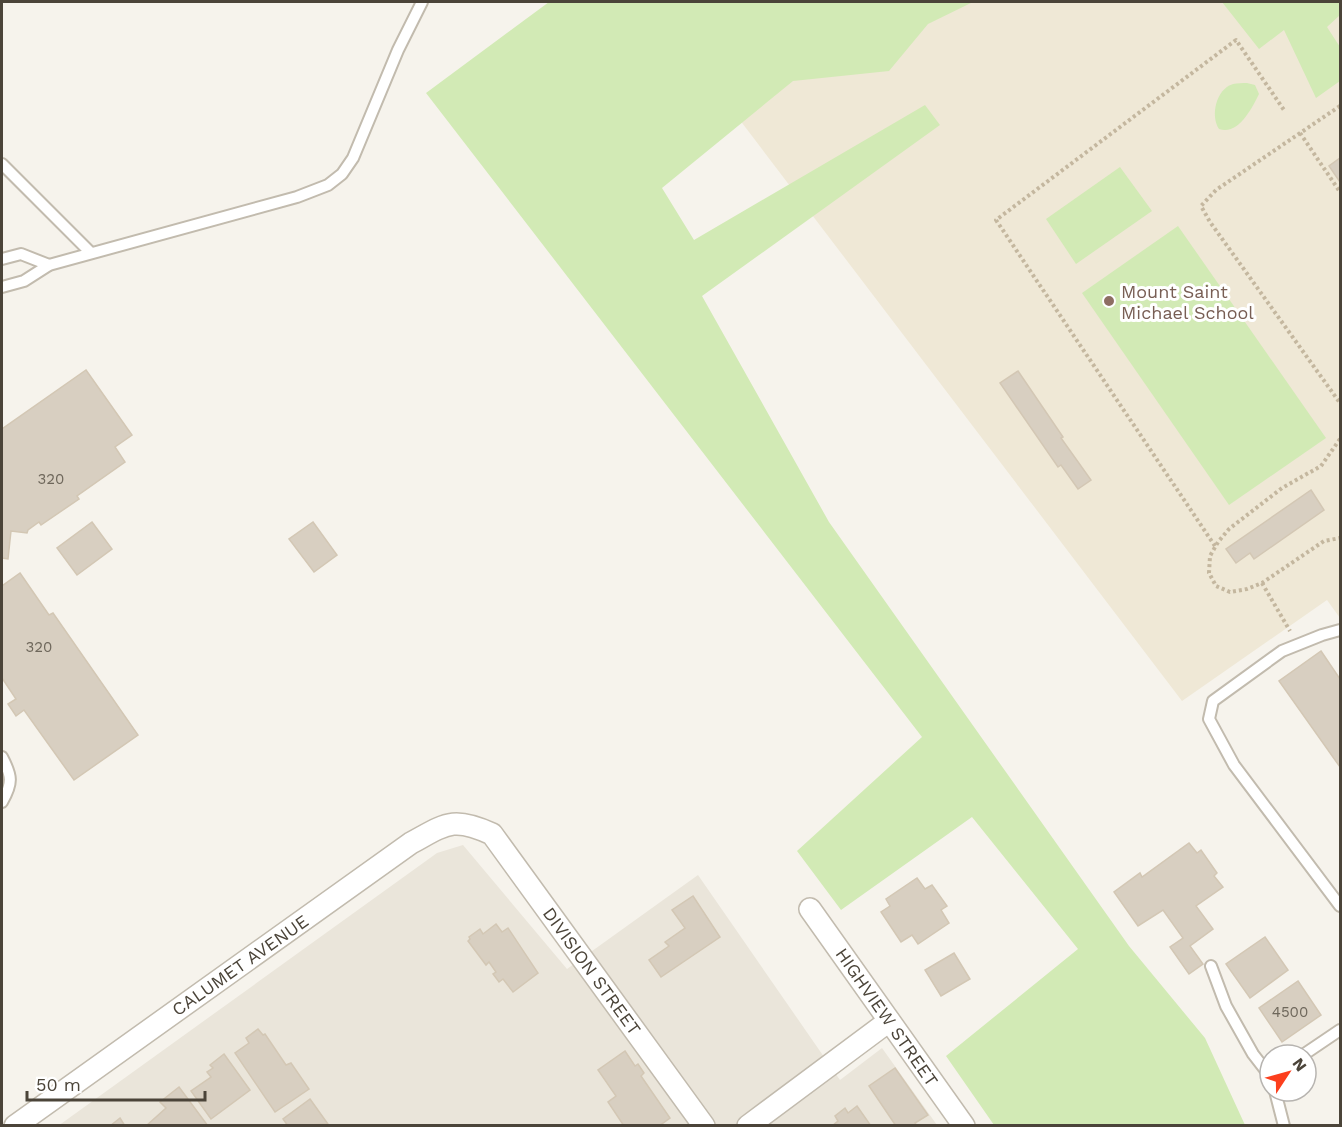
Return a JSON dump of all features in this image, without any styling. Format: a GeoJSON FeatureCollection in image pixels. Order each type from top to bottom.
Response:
{"type":"FeatureCollection","features":[{"type":"Feature","properties":{"kind":"street","name":"CALUMET AVENUE"},"geometry":{"type":"LineString","coordinates":[[15,1125],[411,843],[446,824],[472,825]]}},
{"type":"Feature","properties":{"kind":"street","name":"DIVISION STREET"},"geometry":{"type":"LineString","coordinates":[[472,825],[492,834],[704,1125]]}},
{"type":"Feature","properties":{"kind":"street","name":"HIGHVIEW STREET"},"geometry":{"type":"LineString","coordinates":[[810,909],[964,1125]]}},
{"type":"Feature","properties":{"kind":"street"},"geometry":{"type":"LineString","coordinates":[[748,1125],[889,1021]]}},
{"type":"Feature","properties":{"kind":"lane"},"geometry":{"type":"LineString","coordinates":[[2,287],[24,281],[49,265],[297,196],[328,185],[342,174],[353,158],[398,50],[422,2]]}},
{"type":"Feature","properties":{"kind":"lane"},"geometry":{"type":"LineString","coordinates":[[2,164],[91,253]]}},
{"type":"Feature","properties":{"kind":"lane"},"geometry":{"type":"LineString","coordinates":[[2,259],[21,254],[49,265]]}},
{"type":"Feature","properties":{"kind":"lane"},"geometry":{"type":"LineString","coordinates":[[1341,630],[1282,651],[1213,701],[1209,719],[1234,765],[1341,906]]}},
{"type":"Feature","properties":{"kind":"lane"},"geometry":{"type":"LineString","coordinates":[[2,757],[10,772],[10,789],[2,802]]}},
{"type":"Feature","properties":{"kind":"lane"},"geometry":{"type":"LineString","coordinates":[[1211,966],[1226,1006],[1258,1060]]}},
{"type":"Feature","properties":{"kind":"lane"},"geometry":{"type":"LineString","coordinates":[[1318,1046],[1341,1030]]}},
{"type":"Feature","properties":{"kind":"lane"},"geometry":{"type":"LineString","coordinates":[[1278,1103],[1284,1125]]}},
{"type":"Feature","properties":{"kind":"path"},"geometry":{"type":"LineString","coordinates":[[1215,546],[996,220],[1236,40],[1284,110]]}},
{"type":"Feature","properties":{"kind":"path"},"geometry":{"type":"LineString","coordinates":[[1341,106],[1216,190],[1202,206],[1209,222],[1341,403]]}},
{"type":"Feature","properties":{"kind":"path"},"geometry":{"type":"LineString","coordinates":[[1300,133],[1341,192]]}},
{"type":"Feature","properties":{"kind":"path"},"geometry":{"type":"LineString","coordinates":[[1341,439],[1321,466],[1282,488],[1229,529],[1210,556],[1209,573],[1216,586],[1230,591],[1247,589],[1262,583],[1324,541],[1341,538]]}},
{"type":"Feature","properties":{"kind":"path"},"geometry":{"type":"LineString","coordinates":[[1262,583],[1298,645]]}},
{"type":"Feature","properties":{"kind":"shaded area","name":"Mount Saint Michael School"},"geometry":{"type":"Polygon","coordinates":[[[650,2],[1340,2],[1340,618],[1327,600],[1182,701],[650,2]]]}},
{"type":"Feature","properties":{"kind":"shaded area"},"geometry":{"type":"Polygon","coordinates":[[[463,845],[567,969],[698,875],[840,1080],[882,1048],[937,1125],[58,1126],[437,853],[463,845]]]}},
{"type":"Feature","properties":{"kind":"green space"},"geometry":{"type":"Polygon","coordinates":[[[549,2],[973,2],[928,24],[889,71],[793,81],[662,188],[694,240],[925,105],[940,125],[702,296],[829,522],[1129,946],[1205,1038],[1245,1125],[994,1125],[946,1056],[1078,949],[972,817],[841,910],[797,851],[922,737],[426,93],[549,2]]]}},
{"type":"Feature","properties":{"kind":"green space"},"geometry":{"type":"Polygon","coordinates":[[[1222,2],[1340,2],[1340,15],[1327,27],[1340,47],[1340,81],[1316,98],[1284,30],[1259,49],[1222,2]]]}},
{"type":"Feature","properties":{"kind":"green space"},"geometry":{"type":"Polygon","coordinates":[[[1235,84],[1255,85],[1259,94],[1252,106],[1238,125],[1226,130],[1219,129],[1216,124],[1215,110],[1222,91],[1235,84]]]}},
{"type":"Feature","properties":{"kind":"green space"},"geometry":{"type":"Polygon","coordinates":[[[1120,167],[1152,211],[1076,264],[1046,219],[1120,167]]]}},
{"type":"Feature","properties":{"kind":"green space"},"geometry":{"type":"Polygon","coordinates":[[[1178,226],[1326,438],[1229,505],[1082,293],[1178,226]]]}},
{"type":"Feature","properties":{"kind":"building"},"geometry":{"type":"Polygon","coordinates":[[[1340,158],[1340,182],[1329,166],[1340,158]]]}},
{"type":"Feature","properties":{"kind":"building"},"geometry":{"type":"Polygon","coordinates":[[[86,370],[132,435],[115,447],[125,462],[77,496],[79,499],[41,525],[39,522],[27,533],[11,531],[8,559],[2,558],[2,429],[86,370]]]}},
{"type":"Feature","properties":{"kind":"building"},"geometry":{"type":"Polygon","coordinates":[[[1018,371],[1091,480],[1078,489],[1061,465],[1058,467],[1000,383],[1018,371]]]}},
{"type":"Feature","properties":{"kind":"building"},"geometry":{"type":"Polygon","coordinates":[[[1311,490],[1324,510],[1254,559],[1250,553],[1236,563],[1226,549],[1311,490]]]}},
{"type":"Feature","properties":{"kind":"building"},"geometry":{"type":"Polygon","coordinates":[[[92,522],[112,549],[77,575],[57,548],[92,522]]]}},
{"type":"Feature","properties":{"kind":"building"},"geometry":{"type":"Polygon","coordinates":[[[313,522],[337,555],[314,572],[289,539],[313,522]]]}},
{"type":"Feature","properties":{"kind":"building"},"geometry":{"type":"Polygon","coordinates":[[[20,573],[49,615],[53,613],[138,735],[74,780],[24,710],[16,716],[8,704],[16,699],[2,678],[2,586],[20,573]]]}},
{"type":"Feature","properties":{"kind":"building"},"geometry":{"type":"Polygon","coordinates":[[[1321,651],[1340,679],[1340,767],[1279,681],[1321,651]]]}},
{"type":"Feature","properties":{"kind":"building"},"geometry":{"type":"Polygon","coordinates":[[[1189,843],[1197,853],[1201,850],[1217,873],[1214,876],[1223,887],[1196,906],[1213,929],[1190,946],[1203,964],[1189,974],[1170,947],[1183,938],[1163,910],[1138,926],[1114,892],[1140,873],[1142,877],[1189,843]]]}},
{"type":"Feature","properties":{"kind":"building"},"geometry":{"type":"Polygon","coordinates":[[[917,878],[925,889],[932,885],[947,906],[941,910],[949,923],[918,944],[912,935],[901,942],[881,912],[890,906],[886,899],[917,878]]]}},
{"type":"Feature","properties":{"kind":"building"},"geometry":{"type":"Polygon","coordinates":[[[693,896],[720,937],[661,977],[649,960],[669,946],[665,942],[685,928],[672,910],[693,896]]]}},
{"type":"Feature","properties":{"kind":"building"},"geometry":{"type":"Polygon","coordinates":[[[496,924],[502,932],[508,928],[538,973],[513,992],[503,979],[499,982],[489,962],[486,965],[468,941],[469,937],[480,929],[483,934],[496,924]]]}},
{"type":"Feature","properties":{"kind":"building"},"geometry":{"type":"Polygon","coordinates":[[[1265,937],[1288,970],[1250,998],[1226,964],[1265,937]]]}},
{"type":"Feature","properties":{"kind":"building"},"geometry":{"type":"Polygon","coordinates":[[[954,953],[970,979],[941,996],[925,970],[954,953]]]}},
{"type":"Feature","properties":{"kind":"building"},"geometry":{"type":"Polygon","coordinates":[[[1298,981],[1321,1015],[1282,1042],[1259,1008],[1298,981]]]}},
{"type":"Feature","properties":{"kind":"building"},"geometry":{"type":"Polygon","coordinates":[[[258,1029],[263,1035],[265,1034],[286,1065],[291,1063],[309,1089],[275,1112],[235,1053],[249,1043],[246,1038],[258,1029]]]}},
{"type":"Feature","properties":{"kind":"building"},"geometry":{"type":"Polygon","coordinates":[[[625,1051],[635,1066],[638,1064],[644,1073],[641,1076],[670,1118],[659,1126],[624,1126],[608,1102],[616,1096],[598,1070],[625,1051]]]}},
{"type":"Feature","properties":{"kind":"building"},"geometry":{"type":"Polygon","coordinates":[[[224,1054],[250,1090],[211,1119],[191,1091],[211,1077],[207,1072],[213,1068],[210,1065],[224,1054]]]}},
{"type":"Feature","properties":{"kind":"building"},"geometry":{"type":"Polygon","coordinates":[[[895,1068],[928,1115],[915,1123],[917,1126],[896,1126],[869,1086],[895,1068]]]}},
{"type":"Feature","properties":{"kind":"building"},"geometry":{"type":"Polygon","coordinates":[[[179,1087],[208,1126],[146,1126],[166,1108],[160,1102],[179,1087]]]}},
{"type":"Feature","properties":{"kind":"building"},"geometry":{"type":"Polygon","coordinates":[[[310,1099],[328,1124],[288,1126],[283,1119],[310,1099]]]}},
{"type":"Feature","properties":{"kind":"building"},"geometry":{"type":"Polygon","coordinates":[[[857,1106],[871,1126],[832,1126],[838,1121],[835,1116],[845,1108],[848,1113],[857,1106]]]}},
{"type":"Feature","properties":{"kind":"building"},"geometry":{"type":"Polygon","coordinates":[[[120,1118],[125,1126],[110,1126],[120,1118]]]}},
{"type":"Feature","properties":{"kind":"place","name":"Mount Saint Michael School"},"geometry":{"type":"Point","coordinates":[1109,301]}}]}
